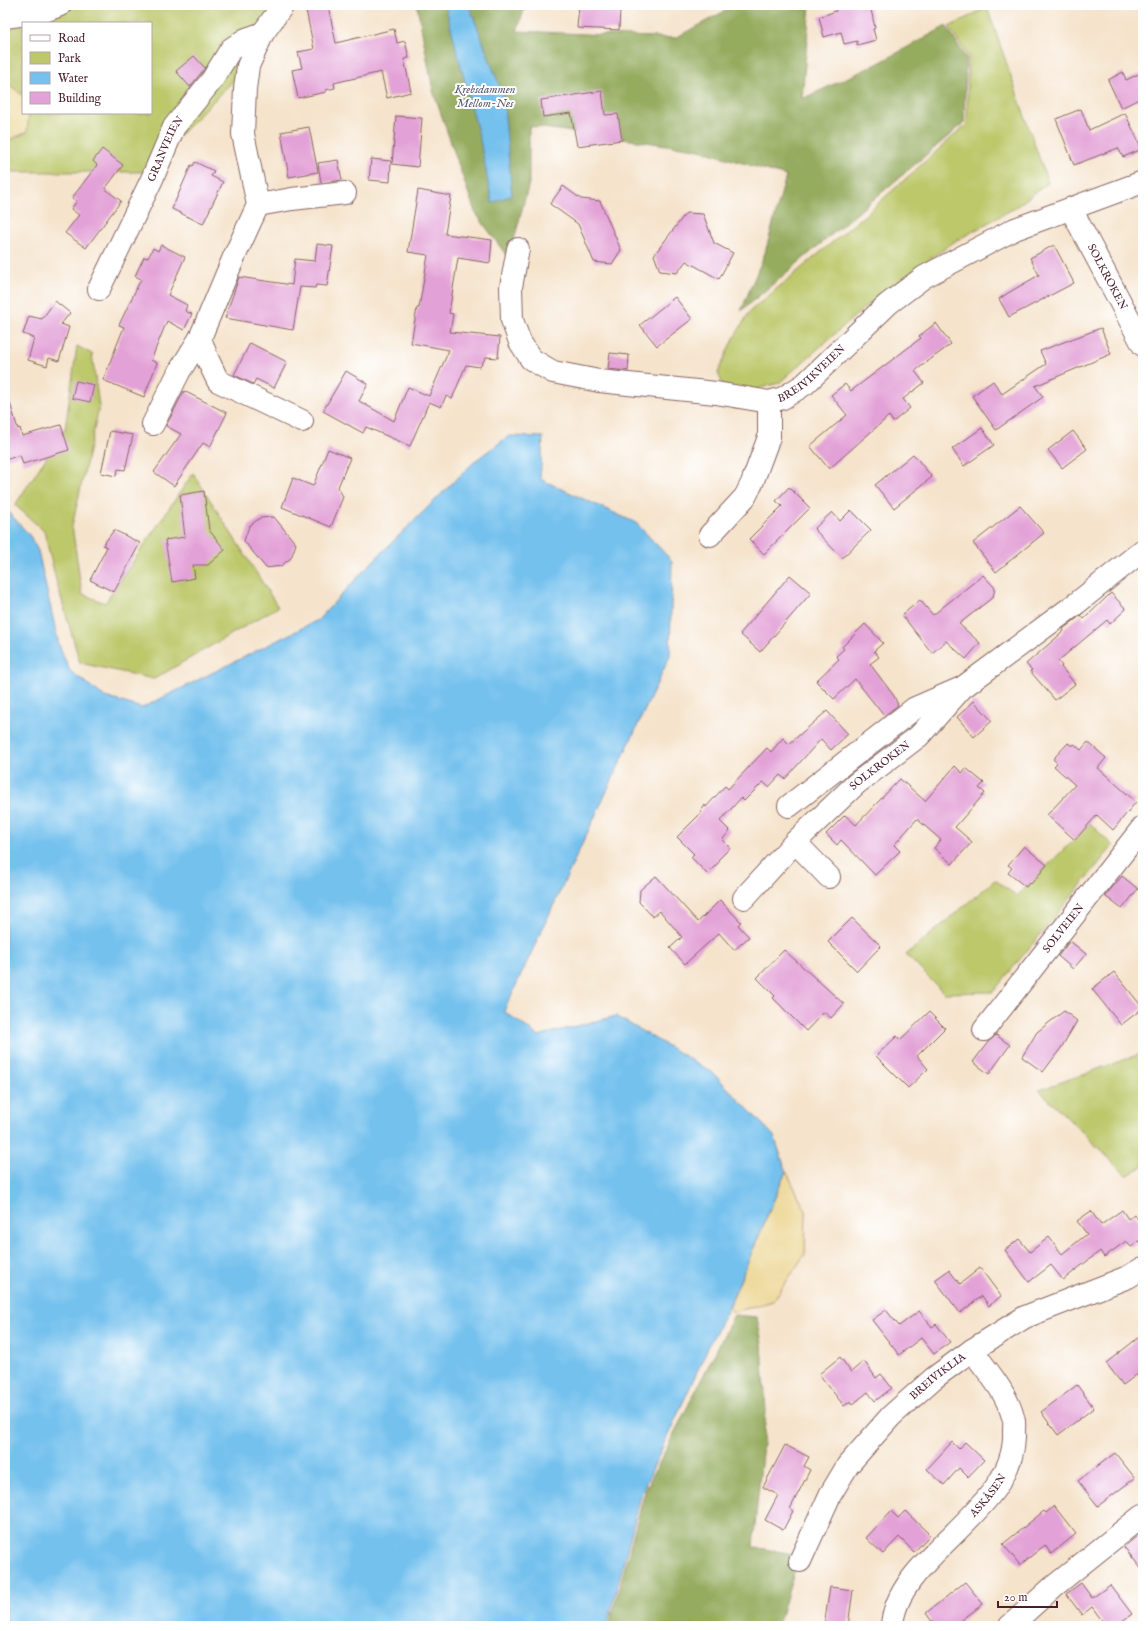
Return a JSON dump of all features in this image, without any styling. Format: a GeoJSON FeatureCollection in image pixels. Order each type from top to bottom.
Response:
{"type":"FeatureCollection","features":[{"type":"Feature","properties":{"kind":"street"},"geometry":{"type":"LineString","coordinates":[[5,17],[42,12],[60,5]]}},
{"type":"Feature","properties":{"kind":"street"},"geometry":{"type":"LineString","coordinates":[[153,424],[179,372],[200,338],[234,257],[258,205],[243,134],[245,89],[248,66],[262,33],[283,5]]}},
{"type":"Feature","properties":{"kind":"street","name":"GRANVEIEN"},"geometry":{"type":"LineString","coordinates":[[100,289],[152,179],[174,127],[212,80],[231,49],[246,39],[262,33]]}},
{"type":"Feature","properties":{"kind":"street","name":"BREIVIKVEIEN"},"geometry":{"type":"LineString","coordinates":[[518,249],[510,287],[512,320],[520,342],[531,359],[553,372],[599,381],[716,393],[768,402],[783,398],[805,384],[888,304],[924,277],[1015,229],[1143,182]]}},
{"type":"Feature","properties":{"kind":"street"},"geometry":{"type":"LineString","coordinates":[[258,205],[292,199],[345,193]]}},
{"type":"Feature","properties":{"kind":"street","name":"SOLKROKEN"},"geometry":{"type":"LineString","coordinates":[[1071,209],[1143,345]]}},
{"type":"Feature","properties":{"kind":"street"},"geometry":{"type":"LineString","coordinates":[[200,338],[207,358],[218,381],[302,421]]}},
{"type":"Feature","properties":{"kind":"street"},"geometry":{"type":"LineString","coordinates":[[710,535],[745,497],[752,483],[768,437],[768,402]]}},
{"type":"Feature","properties":{"kind":"street","name":"SOLKROKEN"},"geometry":{"type":"LineString","coordinates":[[744,898],[796,842],[856,784],[919,736],[962,688],[1077,603],[1143,550]]}},
{"type":"Feature","properties":{"kind":"street","name":"SOLKROKEN"},"geometry":{"type":"LineString","coordinates":[[789,806],[915,708],[933,699],[962,688]]}},
{"type":"Feature","properties":{"kind":"street","name":"SOLVEIEN"},"geometry":{"type":"LineString","coordinates":[[984,1030],[1143,827]]}},
{"type":"Feature","properties":{"kind":"street"},"geometry":{"type":"LineString","coordinates":[[796,842],[829,877]]}},
{"type":"Feature","properties":{"kind":"street","name":"BREIVIKLIA"},"geometry":{"type":"LineString","coordinates":[[800,1561],[830,1495],[848,1465],[891,1416],[934,1378],[972,1350],[1025,1317],[1128,1277],[1143,1268]]}},
{"type":"Feature","properties":{"kind":"street","name":"ASKÅSEN"},"geometry":{"type":"LineString","coordinates":[[892,1626],[892,1619],[903,1590],[997,1486],[1012,1455],[1015,1439],[1014,1417],[1003,1392],[972,1350]]}},
{"type":"Feature","properties":{"kind":"street"},"geometry":{"type":"LineString","coordinates":[[1010,1626],[1053,1587],[1143,1515]]}},
{"type":"Feature","properties":{"kind":"green space"},"geometry":{"type":"Polygon","coordinates":[[[53,5],[287,5],[257,57],[143,172],[12,172],[5,163],[5,142],[27,132],[29,114],[152,114],[152,22],[22,22],[22,95],[11,86],[5,88],[5,10],[53,5]]]}},
{"type":"Feature","properties":{"kind":"green space"},"geometry":{"type":"Polygon","coordinates":[[[417,5],[526,5],[517,31],[675,38],[736,5],[810,5],[802,99],[879,63],[946,26],[966,58],[964,123],[741,311],[765,253],[786,176],[696,149],[529,126],[529,183],[509,259],[475,212],[433,91],[417,5]]]}},
{"type":"Feature","properties":{"kind":"green space"},"geometry":{"type":"Polygon","coordinates":[[[987,7],[1048,183],[1013,209],[954,242],[878,296],[779,383],[742,393],[724,388],[718,373],[730,345],[750,311],[865,215],[967,124],[968,57],[949,27],[987,7]]]}},
{"type":"Feature","properties":{"kind":"green space"},"geometry":{"type":"Polygon","coordinates":[[[77,346],[92,354],[99,407],[72,526],[82,594],[105,603],[193,473],[278,607],[154,679],[80,663],[56,580],[44,531],[15,505],[65,429],[77,346]]]}},
{"type":"Feature","properties":{"kind":"green space"},"geometry":{"type":"Polygon","coordinates":[[[1090,823],[1113,846],[993,992],[944,993],[906,955],[995,880],[1017,896],[1090,823]]]}},
{"type":"Feature","properties":{"kind":"green space"},"geometry":{"type":"Polygon","coordinates":[[[1143,1053],[1143,1166],[1127,1176],[1039,1090],[1143,1053]]]}},
{"type":"Feature","properties":{"kind":"green space"},"geometry":{"type":"Polygon","coordinates":[[[734,1315],[757,1317],[762,1344],[766,1412],[753,1547],[799,1555],[778,1626],[609,1626],[645,1491],[734,1315]]]}},
{"type":"Feature","properties":{"kind":"sand"},"geometry":{"type":"Polygon","coordinates":[[[11,86],[22,95],[22,114],[29,114],[27,132],[5,142],[5,88],[11,86]]]}},
{"type":"Feature","properties":{"kind":"sand"},"geometry":{"type":"Polygon","coordinates":[[[786,1171],[806,1211],[805,1254],[773,1301],[733,1312],[729,1307],[786,1171]]]}},
{"type":"Feature","properties":{"kind":"water","name":"Krebsdammen Mellom-Nes"},"geometry":{"type":"Polygon","coordinates":[[[445,5],[469,5],[503,95],[512,195],[492,203],[480,140],[445,5]]]}},
{"type":"Feature","properties":{"kind":"water"},"geometry":{"type":"Polygon","coordinates":[[[509,436],[543,437],[540,479],[636,523],[672,561],[670,656],[504,1011],[538,1036],[616,1016],[712,1072],[774,1136],[786,1171],[729,1307],[711,1341],[642,1492],[607,1626],[5,1626],[5,508],[30,536],[38,551],[59,645],[70,671],[105,697],[142,708],[318,620],[370,564],[476,460],[509,436]]]}},
{"type":"Feature","properties":{"kind":"building"},"geometry":{"type":"Polygon","coordinates":[[[579,5],[613,5],[613,9],[620,9],[619,30],[577,28],[579,5]]]}},
{"type":"Feature","properties":{"kind":"building"},"geometry":{"type":"Polygon","coordinates":[[[834,5],[870,5],[876,40],[857,45],[857,41],[844,44],[841,32],[824,37],[819,17],[836,11],[834,5]]]}},
{"type":"Feature","properties":{"kind":"building"},"geometry":{"type":"Polygon","coordinates":[[[328,6],[336,43],[394,29],[397,43],[405,41],[409,58],[404,59],[411,92],[387,98],[381,72],[334,83],[335,88],[326,90],[326,92],[298,98],[292,70],[302,68],[298,52],[314,49],[306,10],[328,6]]]}},
{"type":"Feature","properties":{"kind":"building"},"geometry":{"type":"Polygon","coordinates":[[[194,56],[205,68],[190,87],[176,71],[194,56]]]}},
{"type":"Feature","properties":{"kind":"building"},"geometry":{"type":"Polygon","coordinates":[[[1123,72],[1126,80],[1143,72],[1143,97],[1121,108],[1108,80],[1123,72]]]}},
{"type":"Feature","properties":{"kind":"building"},"geometry":{"type":"Polygon","coordinates":[[[602,91],[605,115],[618,114],[622,140],[577,146],[571,113],[543,117],[541,100],[602,91]]]}},
{"type":"Feature","properties":{"kind":"building"},"geometry":{"type":"Polygon","coordinates":[[[1081,109],[1089,130],[1125,113],[1142,149],[1123,157],[1118,148],[1074,165],[1056,119],[1081,109]]]}},
{"type":"Feature","properties":{"kind":"building"},"geometry":{"type":"Polygon","coordinates":[[[396,116],[422,118],[418,167],[392,164],[396,116]]]}},
{"type":"Feature","properties":{"kind":"building"},"geometry":{"type":"Polygon","coordinates":[[[309,127],[318,172],[289,177],[281,132],[309,127]]]}},
{"type":"Feature","properties":{"kind":"building"},"geometry":{"type":"Polygon","coordinates":[[[102,149],[123,165],[105,189],[121,201],[86,248],[65,233],[79,215],[71,209],[77,201],[72,198],[97,165],[93,161],[102,149]]]}},
{"type":"Feature","properties":{"kind":"building"},"geometry":{"type":"Polygon","coordinates":[[[371,159],[391,161],[390,182],[369,180],[371,159]]]}},
{"type":"Feature","properties":{"kind":"building"},"geometry":{"type":"Polygon","coordinates":[[[338,160],[342,180],[321,183],[318,163],[338,160]]]}},
{"type":"Feature","properties":{"kind":"building"},"geometry":{"type":"Polygon","coordinates":[[[195,162],[214,171],[211,176],[223,182],[203,224],[172,209],[191,165],[193,166],[195,162]]]}},
{"type":"Feature","properties":{"kind":"building"},"geometry":{"type":"Polygon","coordinates":[[[563,186],[581,199],[600,201],[621,250],[612,264],[594,262],[578,224],[550,204],[563,186]]]}},
{"type":"Feature","properties":{"kind":"building"},"geometry":{"type":"Polygon","coordinates":[[[418,190],[451,196],[445,234],[492,240],[490,263],[458,258],[449,313],[453,314],[450,332],[500,337],[498,358],[486,357],[480,367],[466,365],[452,399],[446,396],[441,407],[429,402],[410,446],[366,427],[363,433],[323,411],[346,371],[368,384],[359,401],[394,421],[408,387],[429,396],[449,350],[411,343],[417,308],[419,308],[428,255],[408,252],[418,190]]]}},
{"type":"Feature","properties":{"kind":"building"},"geometry":{"type":"Polygon","coordinates":[[[686,213],[703,214],[714,243],[733,253],[719,279],[686,261],[677,273],[660,271],[654,255],[686,213]]]}},
{"type":"Feature","properties":{"kind":"building"},"geometry":{"type":"Polygon","coordinates":[[[317,244],[333,246],[327,286],[316,285],[315,288],[300,287],[293,330],[225,318],[239,277],[292,285],[295,259],[315,261],[317,244]]]}},
{"type":"Feature","properties":{"kind":"building"},"geometry":{"type":"Polygon","coordinates":[[[161,245],[185,257],[168,295],[187,305],[185,311],[192,314],[184,330],[167,321],[151,360],[157,363],[144,397],[103,380],[124,327],[119,325],[141,279],[135,276],[144,257],[148,258],[153,248],[158,251],[161,245]]]}},
{"type":"Feature","properties":{"kind":"building"},"geometry":{"type":"Polygon","coordinates":[[[1054,245],[1074,283],[1009,317],[999,299],[1039,275],[1030,258],[1054,245]]]}},
{"type":"Feature","properties":{"kind":"building"},"geometry":{"type":"Polygon","coordinates":[[[675,297],[692,319],[657,346],[640,325],[675,297]]]}},
{"type":"Feature","properties":{"kind":"building"},"geometry":{"type":"Polygon","coordinates":[[[55,301],[70,313],[61,324],[69,327],[59,361],[49,358],[47,366],[28,360],[34,338],[23,334],[29,316],[42,319],[55,301]]]}},
{"type":"Feature","properties":{"kind":"building"},"geometry":{"type":"Polygon","coordinates":[[[936,323],[951,344],[915,371],[924,383],[903,399],[910,408],[893,422],[889,416],[829,469],[810,446],[847,415],[831,395],[845,384],[851,391],[921,338],[919,336],[936,323]]]}},
{"type":"Feature","properties":{"kind":"building"},"geometry":{"type":"Polygon","coordinates":[[[1101,328],[1111,354],[1035,386],[1043,397],[996,430],[972,396],[993,381],[1002,394],[1046,364],[1040,351],[1101,328]]]}},
{"type":"Feature","properties":{"kind":"building"},"geometry":{"type":"Polygon","coordinates":[[[250,343],[287,362],[274,388],[256,379],[253,384],[234,375],[250,343]]]}},
{"type":"Feature","properties":{"kind":"building"},"geometry":{"type":"Polygon","coordinates":[[[610,353],[629,355],[628,371],[608,369],[610,353]]]}},
{"type":"Feature","properties":{"kind":"building"},"geometry":{"type":"Polygon","coordinates":[[[76,381],[94,385],[90,402],[72,398],[76,381]]]}},
{"type":"Feature","properties":{"kind":"building"},"geometry":{"type":"Polygon","coordinates":[[[184,391],[227,413],[210,447],[203,443],[174,486],[154,472],[181,434],[166,426],[184,391]]]}},
{"type":"Feature","properties":{"kind":"building"},"geometry":{"type":"Polygon","coordinates":[[[9,400],[18,429],[20,428],[22,436],[61,425],[69,450],[23,464],[20,455],[5,460],[5,401],[9,400]]]}},
{"type":"Feature","properties":{"kind":"building"},"geometry":{"type":"Polygon","coordinates":[[[982,428],[994,445],[964,466],[952,449],[982,428]]]}},
{"type":"Feature","properties":{"kind":"building"},"geometry":{"type":"Polygon","coordinates":[[[110,431],[133,435],[125,470],[118,469],[116,476],[101,473],[110,431]]]}},
{"type":"Feature","properties":{"kind":"building"},"geometry":{"type":"Polygon","coordinates":[[[1073,431],[1087,449],[1062,468],[1048,450],[1073,431]]]}},
{"type":"Feature","properties":{"kind":"building"},"geometry":{"type":"Polygon","coordinates":[[[328,449],[350,458],[338,487],[343,497],[331,527],[282,507],[293,478],[313,486],[328,449]]]}},
{"type":"Feature","properties":{"kind":"building"},"geometry":{"type":"Polygon","coordinates":[[[913,454],[932,477],[894,508],[875,485],[913,454]]]}},
{"type":"Feature","properties":{"kind":"building"},"geometry":{"type":"Polygon","coordinates":[[[789,487],[810,508],[764,554],[749,539],[782,506],[776,501],[789,487]]]}},
{"type":"Feature","properties":{"kind":"building"},"geometry":{"type":"Polygon","coordinates":[[[204,491],[209,530],[225,550],[208,565],[193,565],[195,578],[172,582],[165,540],[185,537],[180,495],[204,491]]]}},
{"type":"Feature","properties":{"kind":"building"},"geometry":{"type":"Polygon","coordinates":[[[1020,506],[1044,533],[996,572],[973,543],[1020,506]]]}},
{"type":"Feature","properties":{"kind":"building"},"geometry":{"type":"Polygon","coordinates":[[[851,510],[871,530],[842,558],[814,529],[832,512],[840,521],[851,510]]]}},
{"type":"Feature","properties":{"kind":"building"},"geometry":{"type":"Polygon","coordinates":[[[274,517],[296,544],[291,558],[281,566],[266,568],[244,541],[249,526],[260,518],[274,517]]]}},
{"type":"Feature","properties":{"kind":"building"},"geometry":{"type":"Polygon","coordinates":[[[114,530],[140,543],[114,592],[90,580],[107,547],[103,545],[114,530]]]}},
{"type":"Feature","properties":{"kind":"building"},"geometry":{"type":"Polygon","coordinates":[[[790,575],[811,593],[760,652],[740,634],[790,575]]]}},
{"type":"Feature","properties":{"kind":"building"},"geometry":{"type":"Polygon","coordinates":[[[983,575],[995,588],[993,597],[959,624],[980,643],[966,659],[946,641],[932,653],[902,615],[920,600],[933,615],[983,575]]]}},
{"type":"Feature","properties":{"kind":"building"},"geometry":{"type":"Polygon","coordinates":[[[1111,593],[1126,609],[1110,624],[1107,620],[1058,661],[1075,684],[1055,700],[1030,671],[1032,670],[1026,664],[1064,631],[1063,629],[1081,615],[1084,619],[1111,593]]]}},
{"type":"Feature","properties":{"kind":"building"},"geometry":{"type":"Polygon","coordinates":[[[865,624],[883,643],[874,651],[879,657],[870,664],[894,696],[898,705],[884,716],[855,679],[834,699],[816,681],[839,659],[836,656],[844,649],[842,647],[865,624]]]}},
{"type":"Feature","properties":{"kind":"building"},"geometry":{"type":"Polygon","coordinates":[[[974,701],[992,721],[974,737],[957,717],[974,701]]]}},
{"type":"Feature","properties":{"kind":"building"},"geometry":{"type":"Polygon","coordinates":[[[827,711],[848,734],[831,750],[821,739],[785,779],[780,775],[769,787],[763,782],[744,801],[741,798],[720,821],[730,831],[722,840],[730,848],[707,874],[691,857],[694,854],[677,837],[698,816],[705,805],[706,807],[725,786],[728,789],[767,748],[771,752],[783,738],[789,744],[827,711]]]}},
{"type":"Feature","properties":{"kind":"building"},"geometry":{"type":"Polygon","coordinates":[[[1088,742],[1106,758],[1098,768],[1136,802],[1113,830],[1097,815],[1075,840],[1047,815],[1075,785],[1054,766],[1057,763],[1053,759],[1068,743],[1072,746],[1074,744],[1081,750],[1088,742]]]}},
{"type":"Feature","properties":{"kind":"building"},"geometry":{"type":"Polygon","coordinates":[[[955,766],[962,773],[966,768],[984,783],[979,788],[985,793],[955,827],[972,842],[952,864],[934,848],[941,840],[917,819],[894,845],[900,851],[875,875],[841,840],[837,845],[826,834],[845,815],[856,825],[900,779],[925,801],[955,766]]]}},
{"type":"Feature","properties":{"kind":"building"},"geometry":{"type":"Polygon","coordinates":[[[1024,846],[1047,865],[1031,884],[1029,883],[1026,887],[1008,873],[1012,868],[1008,865],[1024,846]]]}},
{"type":"Feature","properties":{"kind":"building"},"geometry":{"type":"Polygon","coordinates":[[[656,876],[698,922],[720,900],[741,922],[738,925],[749,937],[734,950],[719,933],[685,964],[670,948],[682,937],[660,911],[653,917],[639,902],[640,890],[656,876]]]}},
{"type":"Feature","properties":{"kind":"building"},"geometry":{"type":"Polygon","coordinates":[[[1122,876],[1138,889],[1122,909],[1105,896],[1122,876]]]}},
{"type":"Feature","properties":{"kind":"building"},"geometry":{"type":"Polygon","coordinates":[[[852,918],[881,946],[857,971],[828,942],[852,918]]]}},
{"type":"Feature","properties":{"kind":"building"},"geometry":{"type":"Polygon","coordinates":[[[1070,941],[1086,954],[1073,969],[1058,956],[1070,941]]]}},
{"type":"Feature","properties":{"kind":"building"},"geometry":{"type":"Polygon","coordinates":[[[784,950],[844,1004],[831,1018],[824,1012],[806,1031],[773,998],[775,996],[757,978],[784,950]]]}},
{"type":"Feature","properties":{"kind":"building"},"geometry":{"type":"Polygon","coordinates":[[[1114,972],[1143,1008],[1121,1025],[1092,989],[1114,972]]]}},
{"type":"Feature","properties":{"kind":"building"},"geometry":{"type":"Polygon","coordinates":[[[1064,1011],[1077,1021],[1061,1048],[1043,1072],[1022,1057],[1037,1032],[1064,1011]]]}},
{"type":"Feature","properties":{"kind":"building"},"geometry":{"type":"Polygon","coordinates":[[[929,1012],[945,1028],[917,1056],[928,1069],[908,1088],[876,1056],[897,1036],[900,1040],[929,1012]]]}},
{"type":"Feature","properties":{"kind":"building"},"geometry":{"type":"Polygon","coordinates":[[[996,1035],[1010,1045],[989,1074],[973,1062],[988,1042],[996,1035]]]}},
{"type":"Feature","properties":{"kind":"building"},"geometry":{"type":"Polygon","coordinates":[[[1122,1210],[1128,1219],[1134,1214],[1143,1226],[1143,1238],[1131,1247],[1126,1241],[1104,1257],[1100,1251],[1063,1280],[1051,1265],[1029,1282],[1005,1250],[1019,1239],[1030,1252],[1049,1237],[1062,1254],[1087,1234],[1077,1221],[1091,1211],[1101,1225],[1122,1210]]]}},
{"type":"Feature","properties":{"kind":"building"},"geometry":{"type":"Polygon","coordinates":[[[980,1268],[1001,1296],[989,1306],[982,1296],[960,1313],[935,1280],[949,1270],[960,1284],[980,1268]]]}},
{"type":"Feature","properties":{"kind":"building"},"geometry":{"type":"Polygon","coordinates":[[[886,1310],[899,1326],[919,1311],[932,1327],[936,1324],[950,1342],[934,1354],[921,1338],[899,1355],[872,1320],[886,1310]]]}},
{"type":"Feature","properties":{"kind":"building"},"geometry":{"type":"Polygon","coordinates":[[[1143,1334],[1143,1370],[1123,1385],[1106,1363],[1143,1334]]]}},
{"type":"Feature","properties":{"kind":"building"},"geometry":{"type":"Polygon","coordinates":[[[840,1357],[851,1372],[864,1361],[876,1378],[881,1374],[892,1388],[875,1401],[868,1392],[853,1404],[851,1401],[844,1406],[819,1374],[840,1357]]]}},
{"type":"Feature","properties":{"kind":"building"},"geometry":{"type":"Polygon","coordinates":[[[1077,1385],[1094,1408],[1058,1435],[1041,1412],[1077,1385]]]}},
{"type":"Feature","properties":{"kind":"building"},"geometry":{"type":"Polygon","coordinates":[[[952,1442],[959,1449],[965,1442],[984,1460],[968,1477],[959,1468],[944,1485],[927,1469],[952,1442]]]}},
{"type":"Feature","properties":{"kind":"building"},"geometry":{"type":"Polygon","coordinates":[[[785,1445],[809,1457],[804,1466],[810,1470],[790,1509],[793,1511],[783,1530],[765,1520],[778,1495],[763,1487],[785,1445]]]}},
{"type":"Feature","properties":{"kind":"building"},"geometry":{"type":"Polygon","coordinates":[[[1115,1453],[1135,1478],[1098,1506],[1078,1481],[1115,1453]]]}},
{"type":"Feature","properties":{"kind":"building"},"geometry":{"type":"Polygon","coordinates":[[[1054,1506],[1076,1534],[1051,1554],[1045,1545],[1020,1565],[1003,1544],[1044,1511],[1046,1513],[1054,1506]]]}},
{"type":"Feature","properties":{"kind":"building"},"geometry":{"type":"Polygon","coordinates":[[[891,1511],[898,1518],[905,1511],[930,1535],[914,1552],[899,1537],[883,1554],[866,1538],[891,1511]]]}},
{"type":"Feature","properties":{"kind":"building"},"geometry":{"type":"Polygon","coordinates":[[[1143,1531],[1143,1571],[1124,1547],[1143,1531]]]}},
{"type":"Feature","properties":{"kind":"building"},"geometry":{"type":"Polygon","coordinates":[[[965,1582],[983,1604],[954,1626],[935,1626],[926,1613],[965,1582]]]}},
{"type":"Feature","properties":{"kind":"building"},"geometry":{"type":"Polygon","coordinates":[[[1081,1583],[1092,1598],[1110,1585],[1132,1614],[1115,1626],[1106,1626],[1092,1607],[1082,1615],[1066,1594],[1081,1583]]]}},
{"type":"Feature","properties":{"kind":"building"},"geometry":{"type":"Polygon","coordinates":[[[830,1587],[853,1590],[848,1626],[824,1626],[830,1587]]]}}]}
